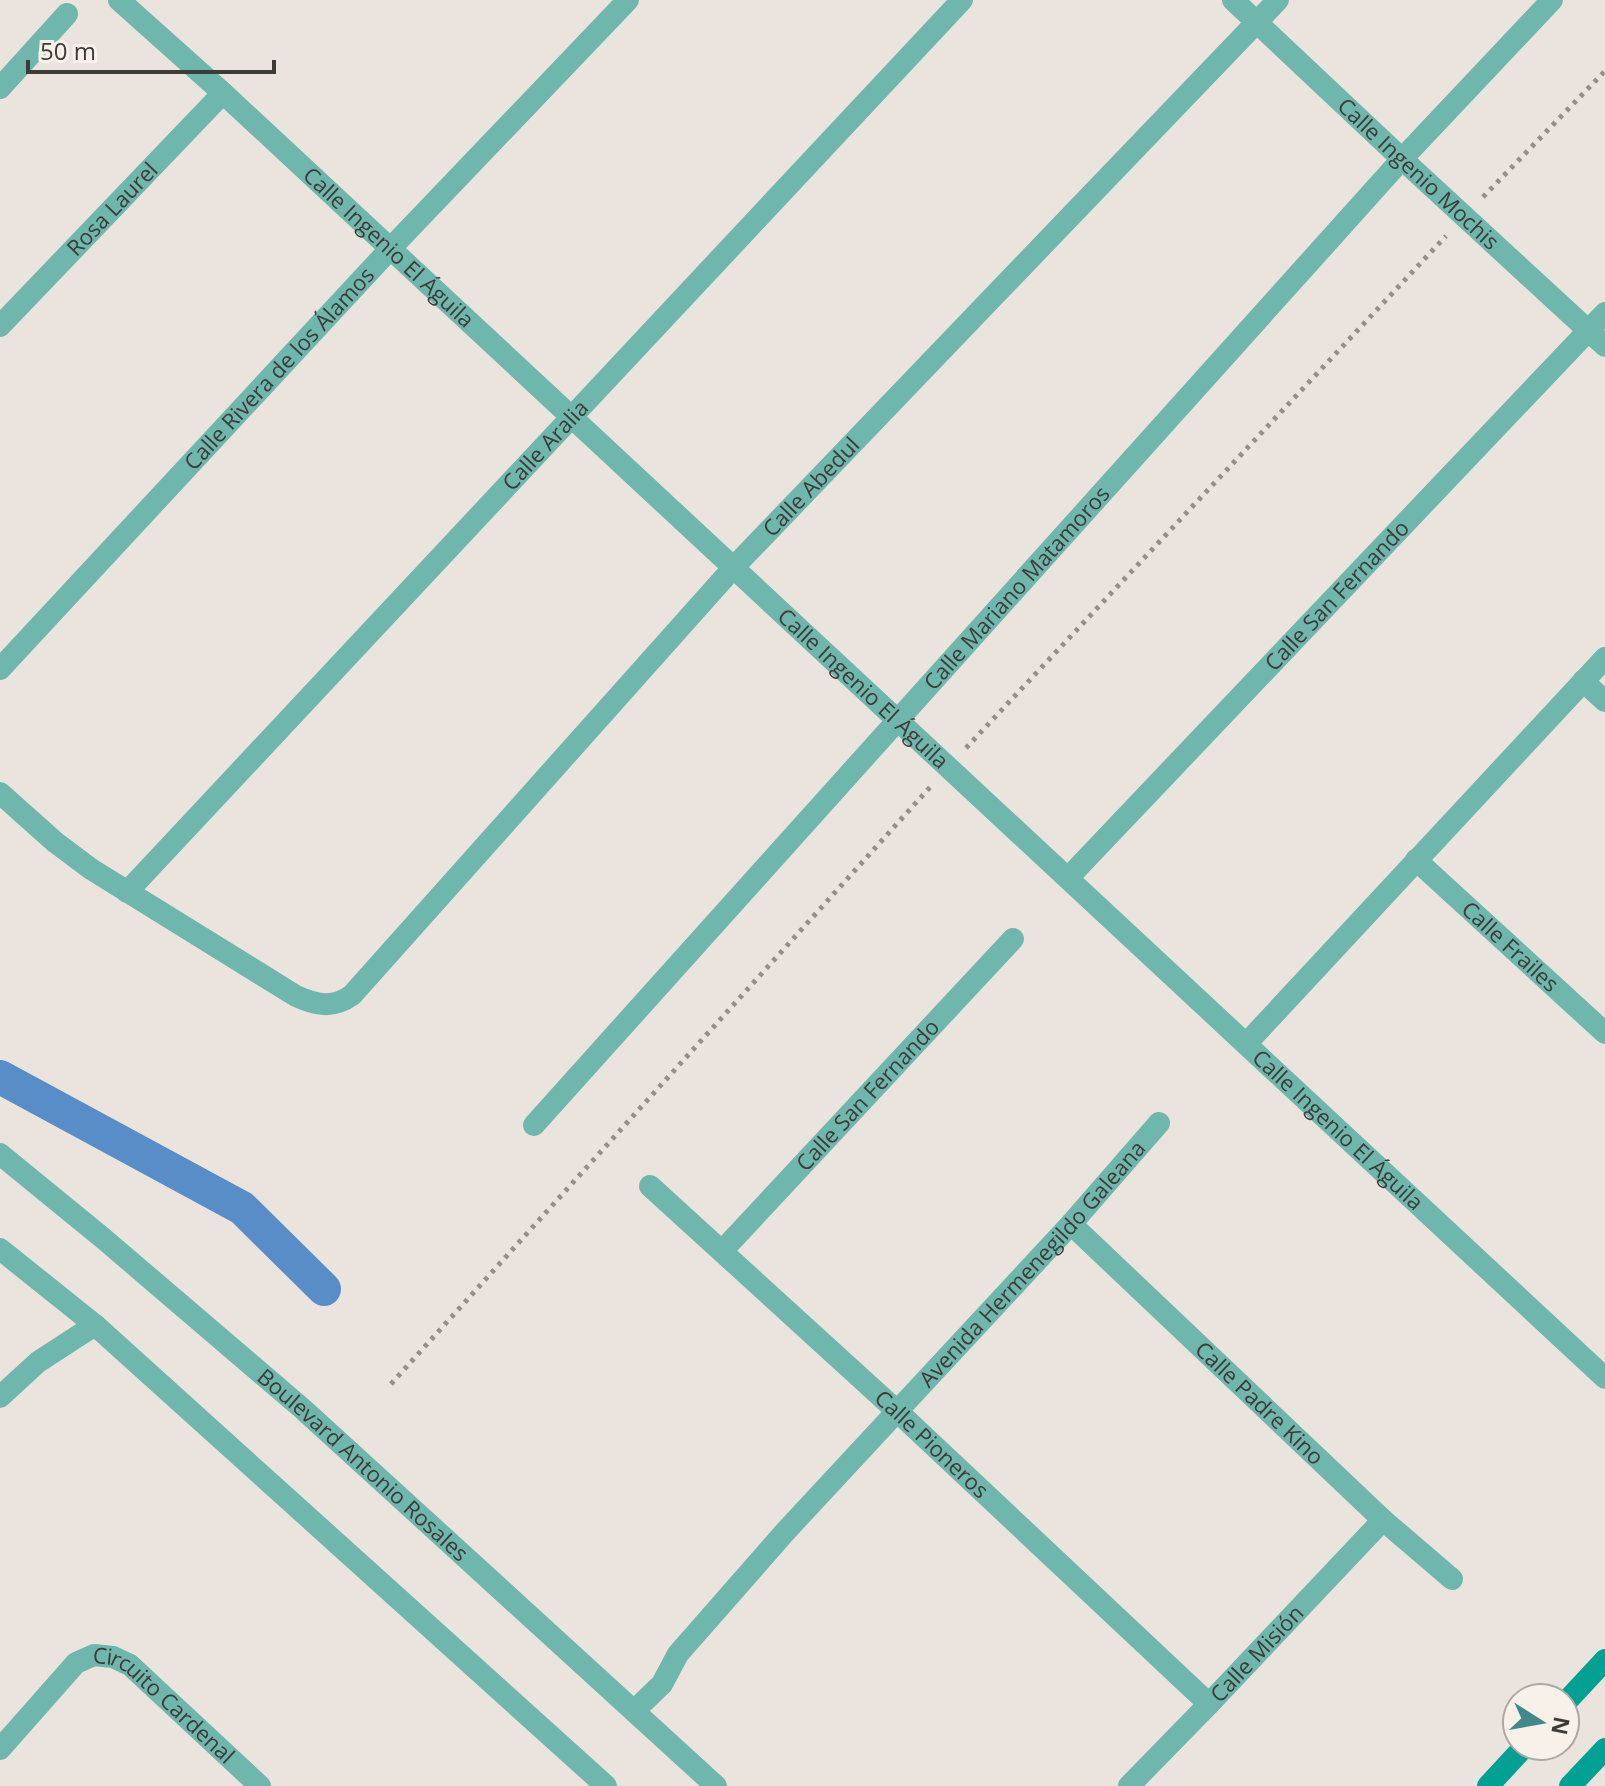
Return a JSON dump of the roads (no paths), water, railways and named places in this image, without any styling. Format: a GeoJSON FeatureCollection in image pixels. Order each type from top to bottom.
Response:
{"type":"FeatureCollection","features":[{"type":"Feature","properties":{"kind":"main road"},"geometry":{"type":"LineString","coordinates":[[1581,1686],[1605,1660]]}},
{"type":"Feature","properties":{"kind":"main road"},"geometry":{"type":"LineString","coordinates":[[1570,1786],[1605,1749]]}},
{"type":"Feature","properties":{"kind":"main road"},"geometry":{"type":"LineString","coordinates":[[1488,1786],[1510,1762]]}},
{"type":"Feature","properties":{"kind":"street","name":"Calle Ingenio El Águila"},"geometry":{"type":"LineString","coordinates":[[119,0],[223,93],[1605,1378]]}},
{"type":"Feature","properties":{"kind":"street","name":"Calle Rivera de los Álamos"},"geometry":{"type":"LineString","coordinates":[[0,669],[390,249],[628,0]]}},
{"type":"Feature","properties":{"kind":"street","name":"Calle Aralia"},"geometry":{"type":"LineString","coordinates":[[127,892],[962,0]]}},
{"type":"Feature","properties":{"kind":"street","name":"Calle Ingenio Mochis"},"geometry":{"type":"LineString","coordinates":[[1233,0],[1597,339]]}},
{"type":"Feature","properties":{"kind":"street","name":"Calle Abedul"},"geometry":{"type":"LineString","coordinates":[[127,892],[311,1003],[336,1004],[352,995],[733,568],[1278,0]]}},
{"type":"Feature","properties":{"kind":"street","name":"Calle Mariano Matamoros"},"geometry":{"type":"LineString","coordinates":[[534,1125],[1402,159],[1552,0]]}},
{"type":"Feature","properties":{"kind":"street"},"geometry":{"type":"LineString","coordinates":[[0,88],[67,14]]}},
{"type":"Feature","properties":{"kind":"street","name":"Rosa Laurel"},"geometry":{"type":"LineString","coordinates":[[0,326],[223,93]]}},
{"type":"Feature","properties":{"kind":"street","name":"Calle San Fernando"},"geometry":{"type":"LineString","coordinates":[[1068,878],[1597,339],[1605,313]]}},
{"type":"Feature","properties":{"kind":"street"},"geometry":{"type":"LineString","coordinates":[[1246,1044],[1605,658]]}},
{"type":"Feature","properties":{"kind":"street"},"geometry":{"type":"LineString","coordinates":[[1583,681],[1605,701]]}},
{"type":"Feature","properties":{"kind":"street"},"geometry":{"type":"LineString","coordinates":[[0,793],[55,842],[127,892]]}},
{"type":"Feature","properties":{"kind":"street","name":"Calle Frailes"},"geometry":{"type":"LineString","coordinates":[[1416,860],[1605,1033]]}},
{"type":"Feature","properties":{"kind":"street","name":"Calle San Fernando"},"geometry":{"type":"LineString","coordinates":[[723,1250],[1013,939]]}},
{"type":"Feature","properties":{"kind":"street","name":"Avenida Hermenegildo Galeana"},"geometry":{"type":"LineString","coordinates":[[634,1711],[662,1684],[678,1654],[785,1532],[1071,1224],[1159,1123]]}},
{"type":"Feature","properties":{"kind":"street","name":"Boulevard Antonio Rosales"},"geometry":{"type":"LineString","coordinates":[[0,1154],[304,1410],[716,1786]]}},
{"type":"Feature","properties":{"kind":"street","name":"Calle Pioneros"},"geometry":{"type":"LineString","coordinates":[[650,1186],[898,1412],[1209,1704]]}},
{"type":"Feature","properties":{"kind":"street","name":"Calle Padre Kino"},"geometry":{"type":"LineString","coordinates":[[1071,1224],[1383,1520],[1452,1579]]}},
{"type":"Feature","properties":{"kind":"street"},"geometry":{"type":"LineString","coordinates":[[0,1249],[95,1325],[606,1786]]}},
{"type":"Feature","properties":{"kind":"street"},"geometry":{"type":"LineString","coordinates":[[0,1397],[38,1362],[95,1325]]}},
{"type":"Feature","properties":{"kind":"street","name":"Calle Misión"},"geometry":{"type":"LineString","coordinates":[[1129,1786],[1383,1520]]}},
{"type":"Feature","properties":{"kind":"street","name":"Circuito Cardenal"},"geometry":{"type":"LineString","coordinates":[[0,1749],[76,1663],[94,1655],[113,1657],[130,1665],[260,1786]]}},
{"type":"Feature","properties":{"kind":"waterway"},"geometry":{"type":"LineString","coordinates":[[0,1077],[242,1208],[324,1289]]}}]}
